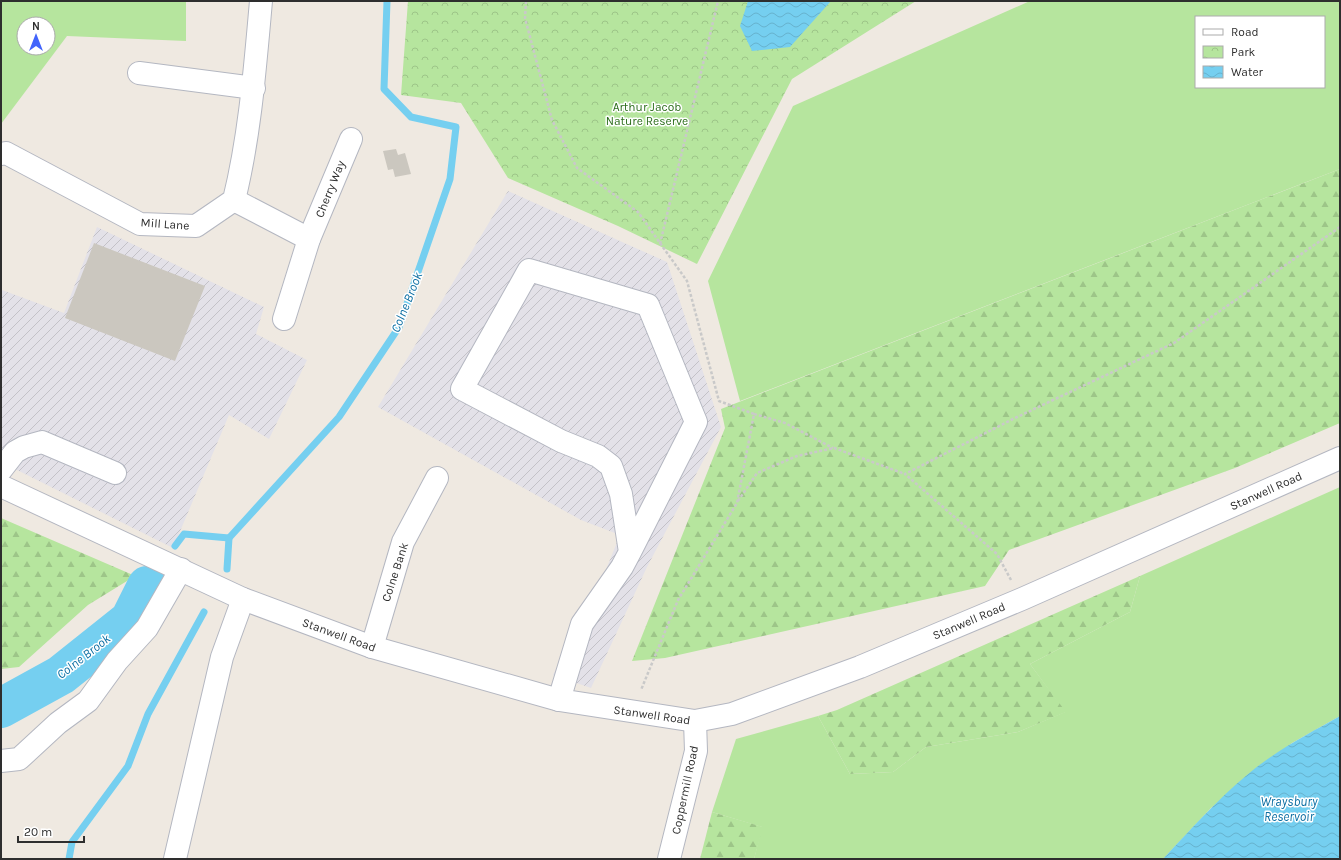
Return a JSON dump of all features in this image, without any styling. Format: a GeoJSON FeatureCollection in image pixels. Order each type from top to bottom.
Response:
{"type":"FeatureCollection","features":[{"type":"Feature","properties":{"kind":"street"},"geometry":{"type":"LineString","coordinates":[[261,1],[254,88],[242,166],[234,200],[309,239]]}},
{"type":"Feature","properties":{"kind":"street"},"geometry":{"type":"LineString","coordinates":[[139,73],[254,88]]}},
{"type":"Feature","properties":{"kind":"street","name":"Cherry Way"},"geometry":{"type":"LineString","coordinates":[[284,319],[309,239],[351,139]]}},
{"type":"Feature","properties":{"kind":"street","name":"Mill Lane"},"geometry":{"type":"LineString","coordinates":[[1,154],[6,153],[140,224],[196,226],[234,200]]}},
{"type":"Feature","properties":{"kind":"street"},"geometry":{"type":"LineString","coordinates":[[559,700],[582,624],[630,552],[696,422],[648,306],[529,270],[462,388],[561,441],[598,456],[611,466],[621,494],[630,552]]}},
{"type":"Feature","properties":{"kind":"street"},"geometry":{"type":"LineString","coordinates":[[1,470],[15,452],[24,447],[42,442],[115,473]]}},
{"type":"Feature","properties":{"kind":"street","name":"Stanwell Road"},"geometry":{"type":"LineString","coordinates":[[1,486],[243,599],[372,647],[559,700],[695,721],[732,714],[860,667],[1022,599],[1340,458]]}},
{"type":"Feature","properties":{"kind":"street","name":"Colne Bank"},"geometry":{"type":"LineString","coordinates":[[372,647],[403,542],[437,478]]}},
{"type":"Feature","properties":{"kind":"street"},"geometry":{"type":"LineString","coordinates":[[1,761],[19,758],[58,723],[88,701],[117,661],[148,628],[176,567]]}},
{"type":"Feature","properties":{"kind":"street"},"geometry":{"type":"LineString","coordinates":[[175,859],[222,657],[243,599]]}},
{"type":"Feature","properties":{"kind":"street","name":"Coppermill Road"},"geometry":{"type":"LineString","coordinates":[[669,859],[696,751],[695,721]]}},
{"type":"Feature","properties":{"kind":"path"},"geometry":{"type":"LineString","coordinates":[[526,1],[526,18],[552,120],[577,168],[638,212],[687,282],[719,402],[754,414],[785,422],[834,448],[905,474],[997,554],[1022,599]]}},
{"type":"Feature","properties":{"kind":"path"},"geometry":{"type":"LineString","coordinates":[[660,244],[718,1]]}},
{"type":"Feature","properties":{"kind":"path"},"geometry":{"type":"LineString","coordinates":[[905,474],[1015,418],[1174,344],[1340,227]]}},
{"type":"Feature","properties":{"kind":"path"},"geometry":{"type":"LineString","coordinates":[[737,503],[754,414]]}},
{"type":"Feature","properties":{"kind":"path"},"geometry":{"type":"LineString","coordinates":[[632,712],[678,600],[737,503],[758,473],[797,456],[834,448]]}},
{"type":"Feature","properties":{"kind":"shaded area"},"geometry":{"type":"Polygon","coordinates":[[[508,191],[667,262],[721,427],[647,567],[591,688],[553,675],[605,572],[620,535],[581,520],[378,407],[508,191]]]}},
{"type":"Feature","properties":{"kind":"shaded area"},"geometry":{"type":"Polygon","coordinates":[[[97,227],[264,307],[256,334],[307,360],[269,439],[229,415],[173,548],[1,462],[1,292],[2,290],[64,313],[97,227]]]}},
{"type":"Feature","properties":{"kind":"green space"},"geometry":{"type":"Polygon","coordinates":[[[1,1],[186,1],[186,41],[67,36],[56,51],[56,16],[16,16],[16,56],[52,56],[1,124],[1,1]]]}},
{"type":"Feature","properties":{"kind":"green space","name":"Arthur Jacob Nature Reserve"},"geometry":{"type":"Polygon","coordinates":[[[408,1],[916,1],[792,79],[697,264],[618,226],[508,178],[461,103],[401,95],[408,1]]]}},
{"type":"Feature","properties":{"kind":"green space"},"geometry":{"type":"Polygon","coordinates":[[[1030,1],[1340,1],[1340,169],[740,401],[708,281],[793,106],[1030,1]]]}},
{"type":"Feature","properties":{"kind":"green space"},"geometry":{"type":"Polygon","coordinates":[[[1340,169],[1340,423],[1235,468],[1009,550],[985,586],[665,658],[632,661],[725,428],[721,409],[1340,169]]]}},
{"type":"Feature","properties":{"kind":"green space"},"geometry":{"type":"Polygon","coordinates":[[[1340,487],[1340,716],[1292,743],[1211,808],[1163,859],[754,859],[762,827],[712,812],[736,739],[818,716],[850,774],[893,772],[926,747],[1018,732],[1065,712],[1030,664],[1130,612],[1140,576],[1340,487]]]}},
{"type":"Feature","properties":{"kind":"green space"},"geometry":{"type":"Polygon","coordinates":[[[1,518],[133,575],[127,581],[88,605],[19,667],[1,669],[1,518]]]}},
{"type":"Feature","properties":{"kind":"green space"},"geometry":{"type":"Polygon","coordinates":[[[1140,576],[1130,612],[1030,664],[1066,712],[1018,732],[926,747],[893,772],[850,774],[818,716],[837,710],[1140,576]]]}},
{"type":"Feature","properties":{"kind":"green space"},"geometry":{"type":"Polygon","coordinates":[[[712,812],[763,827],[754,859],[700,859],[712,812]]]}},
{"type":"Feature","properties":{"kind":"water"},"geometry":{"type":"Polygon","coordinates":[[[748,1],[831,1],[790,47],[752,51],[740,26],[748,1]]]}},
{"type":"Feature","properties":{"kind":"water","name":"Wraysbury Reservoir"},"geometry":{"type":"Polygon","coordinates":[[[1340,716],[1340,859],[1163,859],[1214,805],[1258,766],[1292,743],[1340,716]]]}},
{"type":"Feature","properties":{"kind":"building"},"geometry":{"type":"Polygon","coordinates":[[[396,149],[398,155],[405,153],[411,174],[395,177],[393,169],[388,170],[383,151],[396,149]]]}},
{"type":"Feature","properties":{"kind":"building"},"geometry":{"type":"Polygon","coordinates":[[[94,243],[205,286],[175,361],[65,318],[94,243]]]}},
{"type":"Feature","properties":{"kind":"waterway","name":"Colne Brook"},"geometry":{"type":"LineString","coordinates":[[175,546],[184,534],[229,538],[339,417],[399,327],[450,179],[456,127],[411,117],[384,89],[387,1]]}},
{"type":"Feature","properties":{"kind":"waterway"},"geometry":{"type":"LineString","coordinates":[[227,569],[229,538]]}},
{"type":"Feature","properties":{"kind":"waterway","name":"Colne Brook"},"geometry":{"type":"LineString","coordinates":[[1,708],[61,675],[130,620],[147,586]]}},
{"type":"Feature","properties":{"kind":"waterway"},"geometry":{"type":"LineString","coordinates":[[69,859],[72,842],[128,766],[148,714],[204,612]]}}]}
